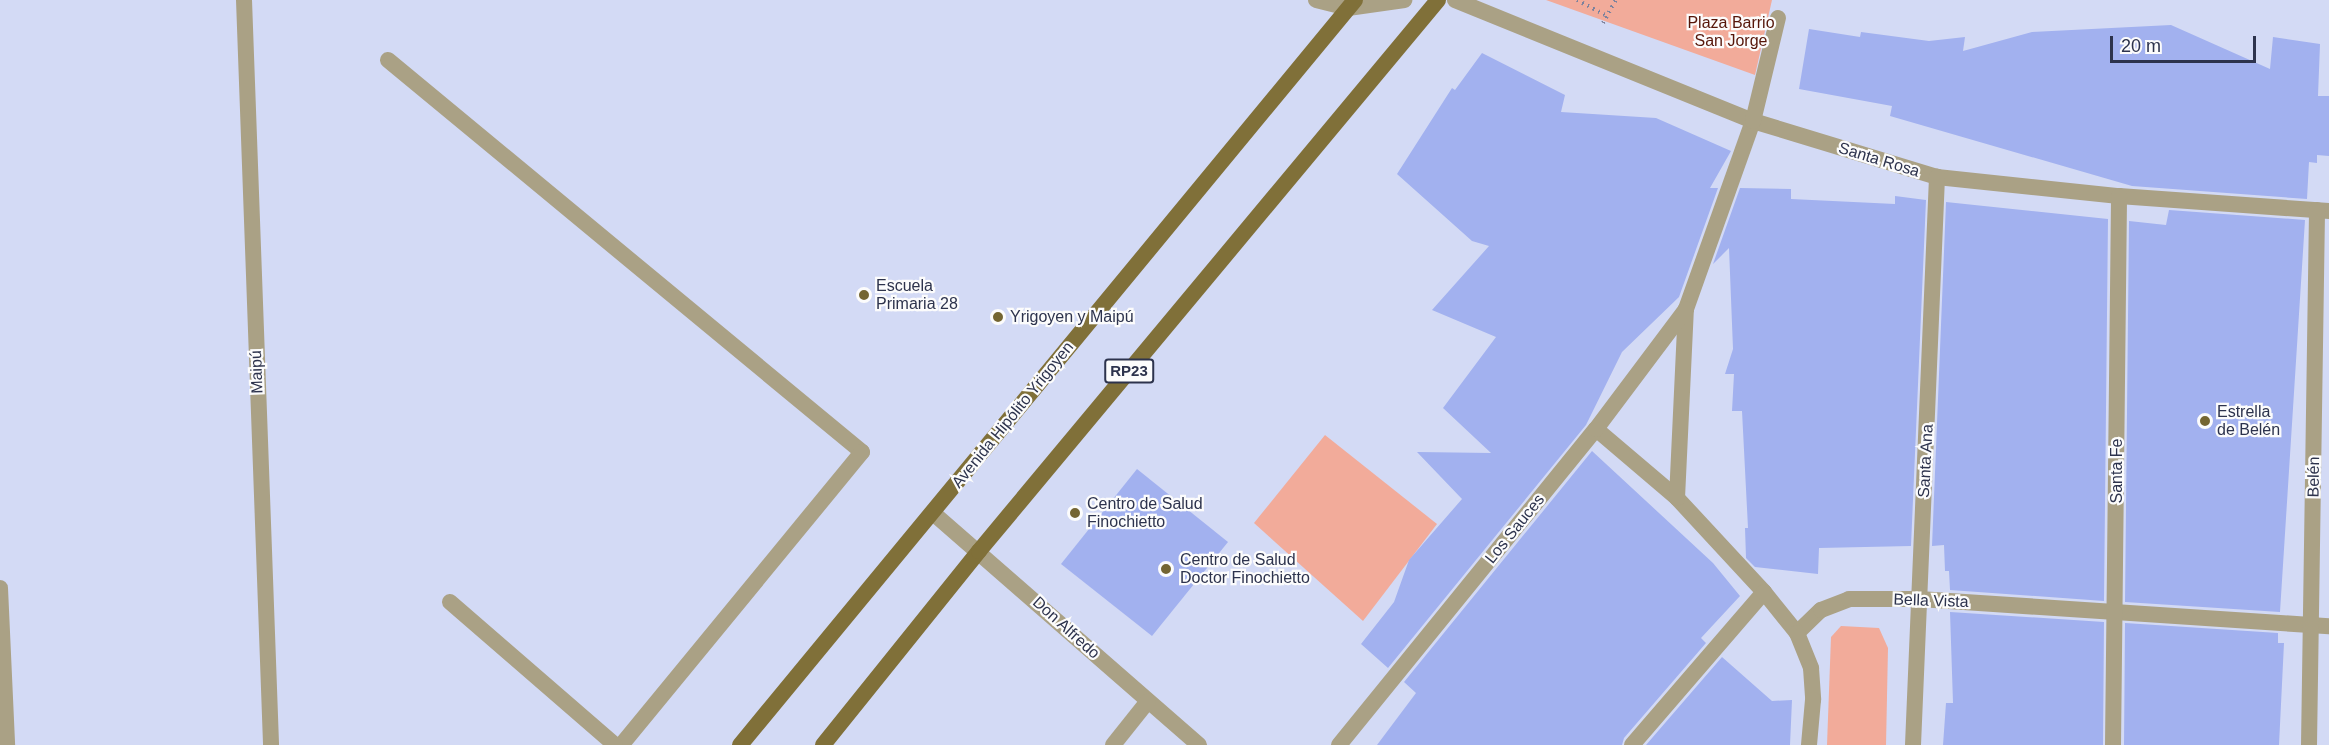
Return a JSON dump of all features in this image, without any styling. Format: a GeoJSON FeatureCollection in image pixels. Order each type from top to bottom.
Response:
{"type":"FeatureCollection","features":[{"type":"Feature","properties":{"kind":"main road","name":"RP23"},"geometry":{"type":"LineString","coordinates":[[824,745],[979,551],[1438,0]]}},
{"type":"Feature","properties":{"kind":"main road","name":"Avenida Hipólito Yrigoyen"},"geometry":{"type":"LineString","coordinates":[[740,745],[1351,4]]}},
{"type":"Feature","properties":{"kind":"street","name":"Maipú"},"geometry":{"type":"LineString","coordinates":[[244,0],[271,745]]}},
{"type":"Feature","properties":{"kind":"street"},"geometry":{"type":"LineString","coordinates":[[1316,0],[1351,4],[1404,0]]}},
{"type":"Feature","properties":{"kind":"street","name":"Santa Rosa"},"geometry":{"type":"LineString","coordinates":[[1455,0],[1753,121],[1937,177],[2119,196],[2323,210]]}},
{"type":"Feature","properties":{"kind":"street","name":"Los Sauces"},"geometry":{"type":"LineString","coordinates":[[1677,498],[1686,309],[1753,121],[1778,18]]}},
{"type":"Feature","properties":{"kind":"street"},"geometry":{"type":"LineString","coordinates":[[387,60],[862,452],[621,745]]}},
{"type":"Feature","properties":{"kind":"street","name":"Santa Ana"},"geometry":{"type":"LineString","coordinates":[[1913,745],[1937,177]]}},
{"type":"Feature","properties":{"kind":"street","name":"Santa Fe"},"geometry":{"type":"LineString","coordinates":[[2113,745],[2119,196]]}},
{"type":"Feature","properties":{"kind":"street","name":"Belén"},"geometry":{"type":"LineString","coordinates":[[2309,745],[2321,625],[2323,210]]}},
{"type":"Feature","properties":{"kind":"street","name":"Los Sauces"},"geometry":{"type":"LineString","coordinates":[[1339,745],[1596,429],[1686,309]]}},
{"type":"Feature","properties":{"kind":"street"},"geometry":{"type":"LineString","coordinates":[[1596,429],[1677,498],[1764,592],[1797,633],[1811,668],[1813,700],[1809,745]]}},
{"type":"Feature","properties":{"kind":"street","name":"Don Alfredo"},"geometry":{"type":"LineString","coordinates":[[933,513],[1199,745]]}},
{"type":"Feature","properties":{"kind":"street"},"geometry":{"type":"LineString","coordinates":[[0,588],[7,745]]}},
{"type":"Feature","properties":{"kind":"street"},"geometry":{"type":"LineString","coordinates":[[1632,745],[1764,592]]}},
{"type":"Feature","properties":{"kind":"street","name":"Bella Vista"},"geometry":{"type":"LineString","coordinates":[[1797,633],[1821,610],[1849,599],[1919,599],[2321,625]]}},
{"type":"Feature","properties":{"kind":"street"},"geometry":{"type":"LineString","coordinates":[[450,602],[615,745]]}},
{"type":"Feature","properties":{"kind":"street"},"geometry":{"type":"LineString","coordinates":[[1113,745],[1148,701]]}},
{"type":"Feature","properties":{"kind":"path"},"geometry":{"type":"LineString","coordinates":[[1577,0],[1607,16]]}},
{"type":"Feature","properties":{"kind":"green space","name":"Plaza Barrio San Jorge"},"geometry":{"type":"Polygon","coordinates":[[[1546,0],[1772,0],[1755,75],[1546,0]]]}},
{"type":"Feature","properties":{"kind":"green space"},"geometry":{"type":"Polygon","coordinates":[[[1325,435],[1437,524],[1363,621],[1254,523],[1325,435]]]}},
{"type":"Feature","properties":{"kind":"green space"},"geometry":{"type":"Polygon","coordinates":[[[1841,626],[1879,628],[1888,648],[1886,745],[1827,745],[1831,637],[1841,626]]]}},
{"type":"Feature","properties":{"kind":"building"},"geometry":{"type":"Polygon","coordinates":[[[2171,25],[2270,69],[2273,37],[2320,44],[2318,96],[2329,96],[2329,156],[2317,155],[2317,163],[2309,162],[2307,199],[2132,186],[1890,116],[1892,106],[1799,89],[1809,29],[1860,37],[1861,32],[1929,41],[1965,37],[1963,51],[2032,32],[2171,25]]]}},
{"type":"Feature","properties":{"kind":"building"},"geometry":{"type":"Polygon","coordinates":[[[1482,53],[1565,95],[1561,112],[1656,118],[1731,151],[1710,188],[1718,188],[1679,297],[1622,352],[1586,425],[1388,668],[1361,644],[1394,602],[1409,560],[1462,499],[1417,452],[1491,453],[1443,408],[1496,337],[1432,310],[1489,246],[1472,241],[1397,174],[1452,88],[1455,90],[1482,53]]]}},
{"type":"Feature","properties":{"kind":"building"},"geometry":{"type":"Polygon","coordinates":[[[1740,188],[1791,189],[1791,199],[1895,204],[1895,196],[1926,200],[1911,546],[1819,548],[1818,574],[1755,567],[1746,558],[1745,528],[1748,528],[1742,411],[1732,411],[1734,374],[1725,374],[1733,349],[1729,248],[1713,264],[1740,188]]]}},
{"type":"Feature","properties":{"kind":"building"},"geometry":{"type":"Polygon","coordinates":[[[1946,202],[2108,219],[2104,601],[1950,590],[1949,571],[1945,571],[1944,545],[1932,546],[1946,202]]]}},
{"type":"Feature","properties":{"kind":"building","name":"Estrella de Belén"},"geometry":{"type":"Polygon","coordinates":[[[2169,210],[2305,220],[2280,612],[2125,602],[2129,221],[2166,225],[2169,210]]]}},
{"type":"Feature","properties":{"kind":"building"},"geometry":{"type":"Polygon","coordinates":[[[1592,451],[1713,563],[1740,596],[1701,638],[1706,643],[1624,738],[1622,745],[1377,745],[1416,693],[1404,682],[1592,451]]]}},
{"type":"Feature","properties":{"kind":"building"},"geometry":{"type":"Polygon","coordinates":[[[1137,469],[1228,542],[1152,636],[1061,564],[1137,469]]]}},
{"type":"Feature","properties":{"kind":"building"},"geometry":{"type":"Polygon","coordinates":[[[1950,612],[2104,622],[2103,745],[1943,745],[1946,703],[1953,703],[1950,612]]]}},
{"type":"Feature","properties":{"kind":"building"},"geometry":{"type":"Polygon","coordinates":[[[2125,623],[2278,633],[2278,643],[2284,643],[2279,745],[2124,745],[2125,623]]]}},
{"type":"Feature","properties":{"kind":"building"},"geometry":{"type":"Polygon","coordinates":[[[1722,657],[1772,701],[1792,700],[1790,745],[1646,745],[1722,657]]]}},
{"type":"Feature","properties":{"kind":"place","name":"Escuela Primaria 28"},"geometry":{"type":"Point","coordinates":[864,295]}},
{"type":"Feature","properties":{"kind":"place","name":"Yrigoyen y Maipú"},"geometry":{"type":"Point","coordinates":[998,317]}},
{"type":"Feature","properties":{"kind":"place","name":"Estrella de Belén"},"geometry":{"type":"Point","coordinates":[2205,421]}},
{"type":"Feature","properties":{"kind":"place","name":"Centro de Salud Finochietto"},"geometry":{"type":"Point","coordinates":[1075,513]}},
{"type":"Feature","properties":{"kind":"place","name":"Centro de Salud Doctor Finochietto"},"geometry":{"type":"Point","coordinates":[1166,569]}}]}
